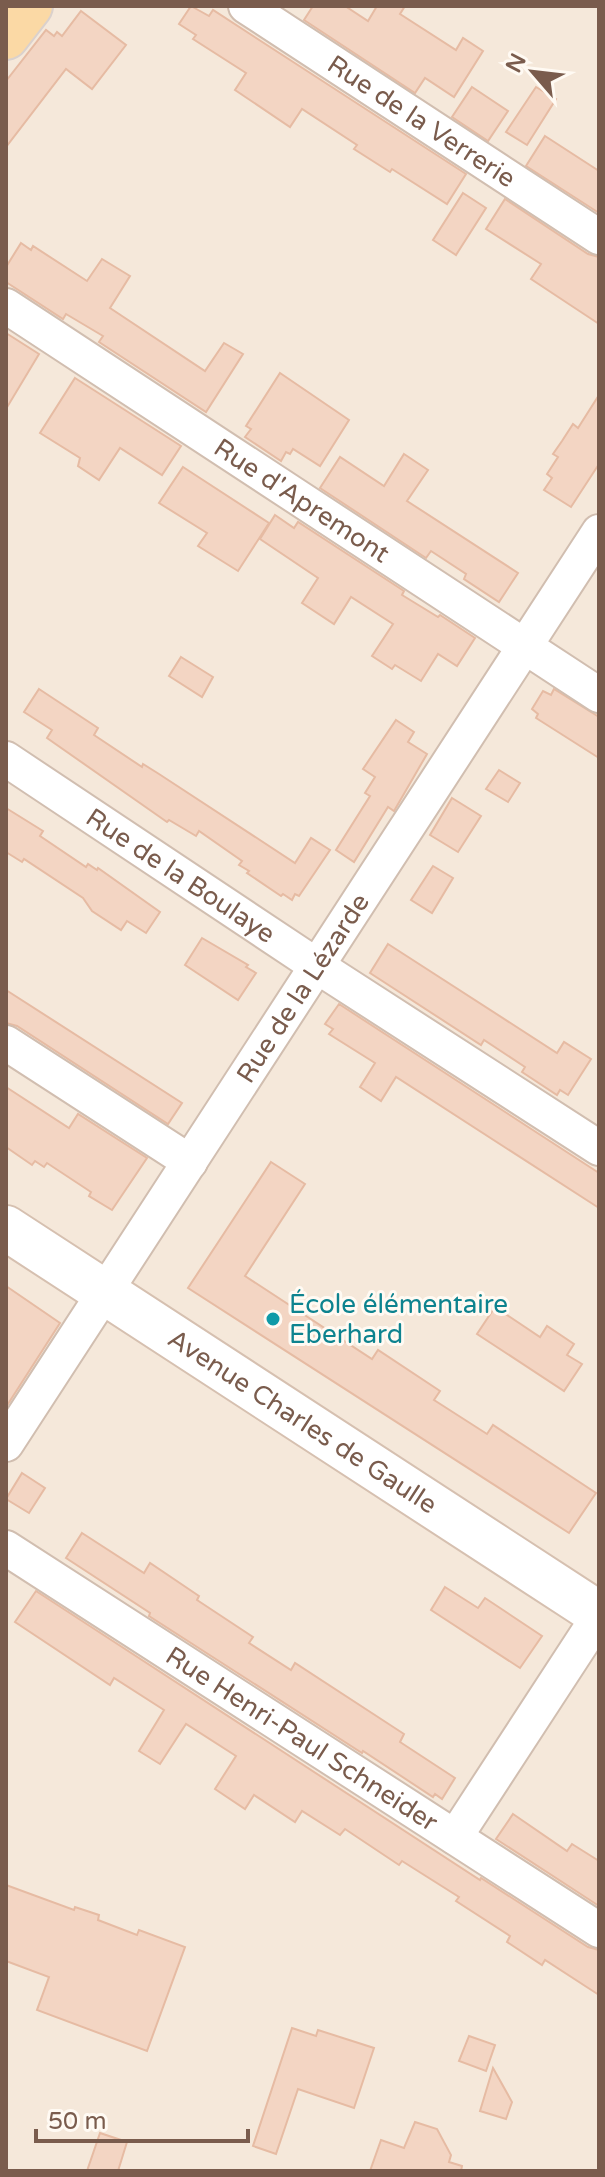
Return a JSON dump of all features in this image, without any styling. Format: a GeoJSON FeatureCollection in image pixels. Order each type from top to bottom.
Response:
{"type":"FeatureCollection","features":[{"type":"Feature","properties":{"kind":"main road"},"geometry":{"type":"LineString","coordinates":[[6,37],[30,6]]}},
{"type":"Feature","properties":{"kind":"street","name":"Rue de la Verrerie"},"geometry":{"type":"LineString","coordinates":[[246,6],[599,237]]}},
{"type":"Feature","properties":{"kind":"street","name":"Rue d'Apremont"},"geometry":{"type":"LineString","coordinates":[[6,306],[599,695]]}},
{"type":"Feature","properties":{"kind":"street","name":"Rue de la Lézarde"},"geometry":{"type":"LineString","coordinates":[[6,1444],[599,532]]}},
{"type":"Feature","properties":{"kind":"street","name":"Rue de la Boulaye"},"geometry":{"type":"LineString","coordinates":[[6,759],[317,966],[599,1148]]}},
{"type":"Feature","properties":{"kind":"street"},"geometry":{"type":"LineString","coordinates":[[6,1043],[190,1162]]}},
{"type":"Feature","properties":{"kind":"street","name":"Avenue Charles de Gaulle"},"geometry":{"type":"LineString","coordinates":[[6,1228],[599,1615]]}},
{"type":"Feature","properties":{"kind":"street","name":"Rue Henri-Paul Schneider"},"geometry":{"type":"LineString","coordinates":[[6,1548],[599,1930]]}},
{"type":"Feature","properties":{"kind":"street"},"geometry":{"type":"LineString","coordinates":[[455,1837],[599,1615]]}},
{"type":"Feature","properties":{"kind":"shaded area"},"geometry":{"type":"Polygon","coordinates":[[[6,6],[599,6],[599,2171],[6,2171],[6,6]]]}},
{"type":"Feature","properties":{"kind":"building"},"geometry":{"type":"Polygon","coordinates":[[[191,6],[209,16],[213,10],[466,174],[447,204],[354,149],[357,145],[302,109],[290,127],[235,90],[246,73],[193,39],[196,35],[179,24],[191,6]]]}},
{"type":"Feature","properties":{"kind":"building"},"geometry":{"type":"Polygon","coordinates":[[[313,6],[345,6],[368,21],[377,6],[405,6],[400,14],[456,50],[463,38],[483,51],[454,97],[425,78],[415,93],[304,20],[313,6]]]}},
{"type":"Feature","properties":{"kind":"building"},"geometry":{"type":"Polygon","coordinates":[[[81,11],[126,45],[92,89],[66,69],[6,147],[6,81],[46,30],[54,36],[57,32],[62,36],[81,11]]]}},
{"type":"Feature","properties":{"kind":"building"},"geometry":{"type":"Polygon","coordinates":[[[472,87],[508,111],[488,141],[452,117],[472,87]]]}},
{"type":"Feature","properties":{"kind":"building"},"geometry":{"type":"Polygon","coordinates":[[[536,87],[556,99],[527,145],[506,132],[536,87]]]}},
{"type":"Feature","properties":{"kind":"building"},"geometry":{"type":"Polygon","coordinates":[[[545,136],[599,171],[599,213],[526,166],[545,136]]]}},
{"type":"Feature","properties":{"kind":"building"},"geometry":{"type":"Polygon","coordinates":[[[463,193],[486,208],[456,255],[433,240],[463,193]]]}},
{"type":"Feature","properties":{"kind":"building"},"geometry":{"type":"Polygon","coordinates":[[[505,199],[588,254],[599,257],[599,324],[531,279],[541,264],[486,229],[505,199]]]}},
{"type":"Feature","properties":{"kind":"building"},"geometry":{"type":"Polygon","coordinates":[[[21,243],[31,250],[33,246],[87,281],[102,259],[130,276],[110,308],[205,371],[224,343],[243,354],[206,412],[99,342],[103,336],[66,314],[63,319],[6,282],[6,267],[21,243]]]}},
{"type":"Feature","properties":{"kind":"building"},"geometry":{"type":"Polygon","coordinates":[[[6,333],[39,354],[6,409],[6,333]]]}},
{"type":"Feature","properties":{"kind":"building"},"geometry":{"type":"Polygon","coordinates":[[[280,373],[349,420],[320,466],[293,449],[290,454],[286,452],[281,461],[245,437],[251,429],[246,426],[280,373]]]}},
{"type":"Feature","properties":{"kind":"building"},"geometry":{"type":"Polygon","coordinates":[[[75,378],[181,446],[162,475],[120,448],[99,480],[78,466],[80,458],[40,433],[75,378]]]}},
{"type":"Feature","properties":{"kind":"building"},"geometry":{"type":"Polygon","coordinates":[[[599,395],[599,464],[571,507],[544,490],[552,478],[547,474],[558,457],[553,454],[573,424],[578,428],[599,395]]]}},
{"type":"Feature","properties":{"kind":"building"},"geometry":{"type":"Polygon","coordinates":[[[404,454],[428,470],[407,501],[518,573],[499,602],[464,579],[466,574],[431,551],[426,558],[320,488],[340,457],[384,486],[404,454]]]}},
{"type":"Feature","properties":{"kind":"building"},"geometry":{"type":"Polygon","coordinates":[[[183,467],[269,523],[238,571],[198,546],[207,533],[159,503],[183,467]]]}},
{"type":"Feature","properties":{"kind":"building"},"geometry":{"type":"Polygon","coordinates":[[[275,515],[294,528],[298,522],[404,591],[402,595],[475,638],[457,666],[438,654],[421,681],[395,665],[392,669],[372,656],[393,624],[351,597],[334,624],[302,603],[318,578],[260,539],[275,515]]]}},
{"type":"Feature","properties":{"kind":"building"},"geometry":{"type":"Polygon","coordinates":[[[181,657],[213,677],[202,697],[169,676],[181,657]]]}},
{"type":"Feature","properties":{"kind":"building"},"geometry":{"type":"Polygon","coordinates":[[[39,689],[98,728],[94,735],[295,863],[311,838],[330,850],[299,896],[295,894],[292,900],[283,894],[281,896],[247,873],[249,871],[239,865],[242,861],[199,831],[196,836],[169,820],[167,822],[47,738],[52,730],[24,712],[39,689]]]}},
{"type":"Feature","properties":{"kind":"building"},"geometry":{"type":"Polygon","coordinates":[[[554,689],[599,717],[599,758],[536,718],[538,714],[532,709],[543,691],[551,695],[554,689]]]}},
{"type":"Feature","properties":{"kind":"building"},"geometry":{"type":"Polygon","coordinates":[[[396,720],[414,732],[408,742],[427,754],[394,811],[388,807],[354,862],[336,850],[370,796],[365,793],[375,777],[363,769],[396,720]]]}},
{"type":"Feature","properties":{"kind":"building"},"geometry":{"type":"Polygon","coordinates":[[[499,770],[520,783],[508,802],[486,789],[499,770]]]}},
{"type":"Feature","properties":{"kind":"building"},"geometry":{"type":"Polygon","coordinates":[[[452,798],[481,816],[458,852],[430,835],[452,798]]]}},
{"type":"Feature","properties":{"kind":"building"},"geometry":{"type":"Polygon","coordinates":[[[6,808],[43,831],[40,836],[86,867],[88,864],[98,868],[160,912],[146,933],[127,921],[121,930],[92,911],[83,898],[24,859],[22,862],[6,852],[6,808]]]}},
{"type":"Feature","properties":{"kind":"building"},"geometry":{"type":"Polygon","coordinates":[[[433,866],[453,878],[432,913],[411,900],[433,866]]]}},
{"type":"Feature","properties":{"kind":"building"},"geometry":{"type":"Polygon","coordinates":[[[202,938],[256,973],[238,1000],[185,965],[202,938]]]}},
{"type":"Feature","properties":{"kind":"building"},"geometry":{"type":"Polygon","coordinates":[[[388,944],[557,1053],[564,1042],[591,1059],[568,1095],[560,1090],[557,1095],[522,1072],[525,1067],[484,1040],[481,1045],[370,973],[388,944]]]}},
{"type":"Feature","properties":{"kind":"building"},"geometry":{"type":"Polygon","coordinates":[[[6,990],[182,1103],[168,1124],[17,1026],[6,1023],[6,990]]]}},
{"type":"Feature","properties":{"kind":"building"},"geometry":{"type":"Polygon","coordinates":[[[339,1004],[599,1173],[599,1208],[396,1077],[381,1101],[360,1087],[375,1063],[329,1034],[333,1029],[325,1024],[339,1004]]]}},
{"type":"Feature","properties":{"kind":"building"},"geometry":{"type":"Polygon","coordinates":[[[6,1087],[69,1128],[78,1114],[147,1158],[112,1210],[47,1163],[44,1167],[35,1161],[32,1165],[6,1147],[6,1087]]]}},
{"type":"Feature","properties":{"kind":"building","name":"École élémentaire Eberhard"},"geometry":{"type":"Polygon","coordinates":[[[271,1162],[305,1184],[245,1276],[372,1359],[378,1350],[440,1391],[434,1400],[487,1434],[493,1425],[596,1493],[569,1533],[188,1288],[271,1162]]]}},
{"type":"Feature","properties":{"kind":"building"},"geometry":{"type":"Polygon","coordinates":[[[6,1286],[60,1323],[6,1407],[6,1286]]]}},
{"type":"Feature","properties":{"kind":"building"},"geometry":{"type":"Polygon","coordinates":[[[495,1307],[540,1337],[547,1326],[574,1344],[567,1355],[582,1364],[564,1391],[477,1334],[495,1307]]]}},
{"type":"Feature","properties":{"kind":"building"},"geometry":{"type":"Polygon","coordinates":[[[22,1473],[45,1488],[29,1513],[6,1499],[22,1473]]]}},
{"type":"Feature","properties":{"kind":"building"},"geometry":{"type":"Polygon","coordinates":[[[82,1533],[144,1573],[150,1563],[199,1596],[197,1600],[253,1637],[249,1643],[291,1670],[295,1663],[404,1734],[400,1742],[455,1778],[442,1799],[435,1794],[433,1797],[362,1753],[149,1616],[150,1613],[66,1558],[82,1533]]]}},
{"type":"Feature","properties":{"kind":"building"},"geometry":{"type":"Polygon","coordinates":[[[445,1587],[478,1608],[485,1598],[542,1636],[520,1668],[431,1610],[445,1587]]]}},
{"type":"Feature","properties":{"kind":"building"},"geometry":{"type":"Polygon","coordinates":[[[36,1591],[480,1880],[588,1947],[599,1950],[599,1995],[545,1960],[542,1965],[507,1942],[510,1936],[456,1901],[459,1897],[402,1861],[399,1865],[345,1829],[340,1835],[302,1811],[295,1822],[254,1795],[245,1809],[215,1789],[236,1756],[186,1724],[160,1764],[139,1751],[164,1710],[114,1678],[110,1685],[15,1622],[36,1591]]]}},
{"type":"Feature","properties":{"kind":"building"},"geometry":{"type":"Polygon","coordinates":[[[513,1814],[567,1851],[572,1844],[599,1861],[599,1906],[496,1839],[513,1814]]]}},
{"type":"Feature","properties":{"kind":"building"},"geometry":{"type":"Polygon","coordinates":[[[6,1885],[74,1910],[75,1907],[99,1915],[98,1920],[137,1935],[139,1930],[185,1947],[147,2051],[37,2010],[49,1977],[6,1961],[6,1885]]]}},
{"type":"Feature","properties":{"kind":"building"},"geometry":{"type":"Polygon","coordinates":[[[292,2028],[316,2036],[318,2030],[374,2048],[354,2108],[298,2089],[276,2154],[253,2146],[292,2028]]]}},
{"type":"Feature","properties":{"kind":"building"},"geometry":{"type":"Polygon","coordinates":[[[469,2036],[495,2045],[486,2071],[459,2061],[469,2036]]]}},
{"type":"Feature","properties":{"kind":"building"},"geometry":{"type":"Polygon","coordinates":[[[493,2068],[512,2102],[506,2119],[480,2111],[493,2068]]]}},
{"type":"Feature","properties":{"kind":"building"},"geometry":{"type":"Polygon","coordinates":[[[415,2122],[437,2129],[451,2155],[449,2162],[462,2166],[461,2171],[370,2171],[381,2140],[404,2148],[415,2122]]]}},
{"type":"Feature","properties":{"kind":"building"},"geometry":{"type":"Polygon","coordinates":[[[100,2133],[127,2142],[118,2171],[87,2171],[100,2133]]]}},
{"type":"Feature","properties":{"kind":"place","name":"École élémentaire Eberhard"},"geometry":{"type":"Point","coordinates":[273,1319]}}]}
